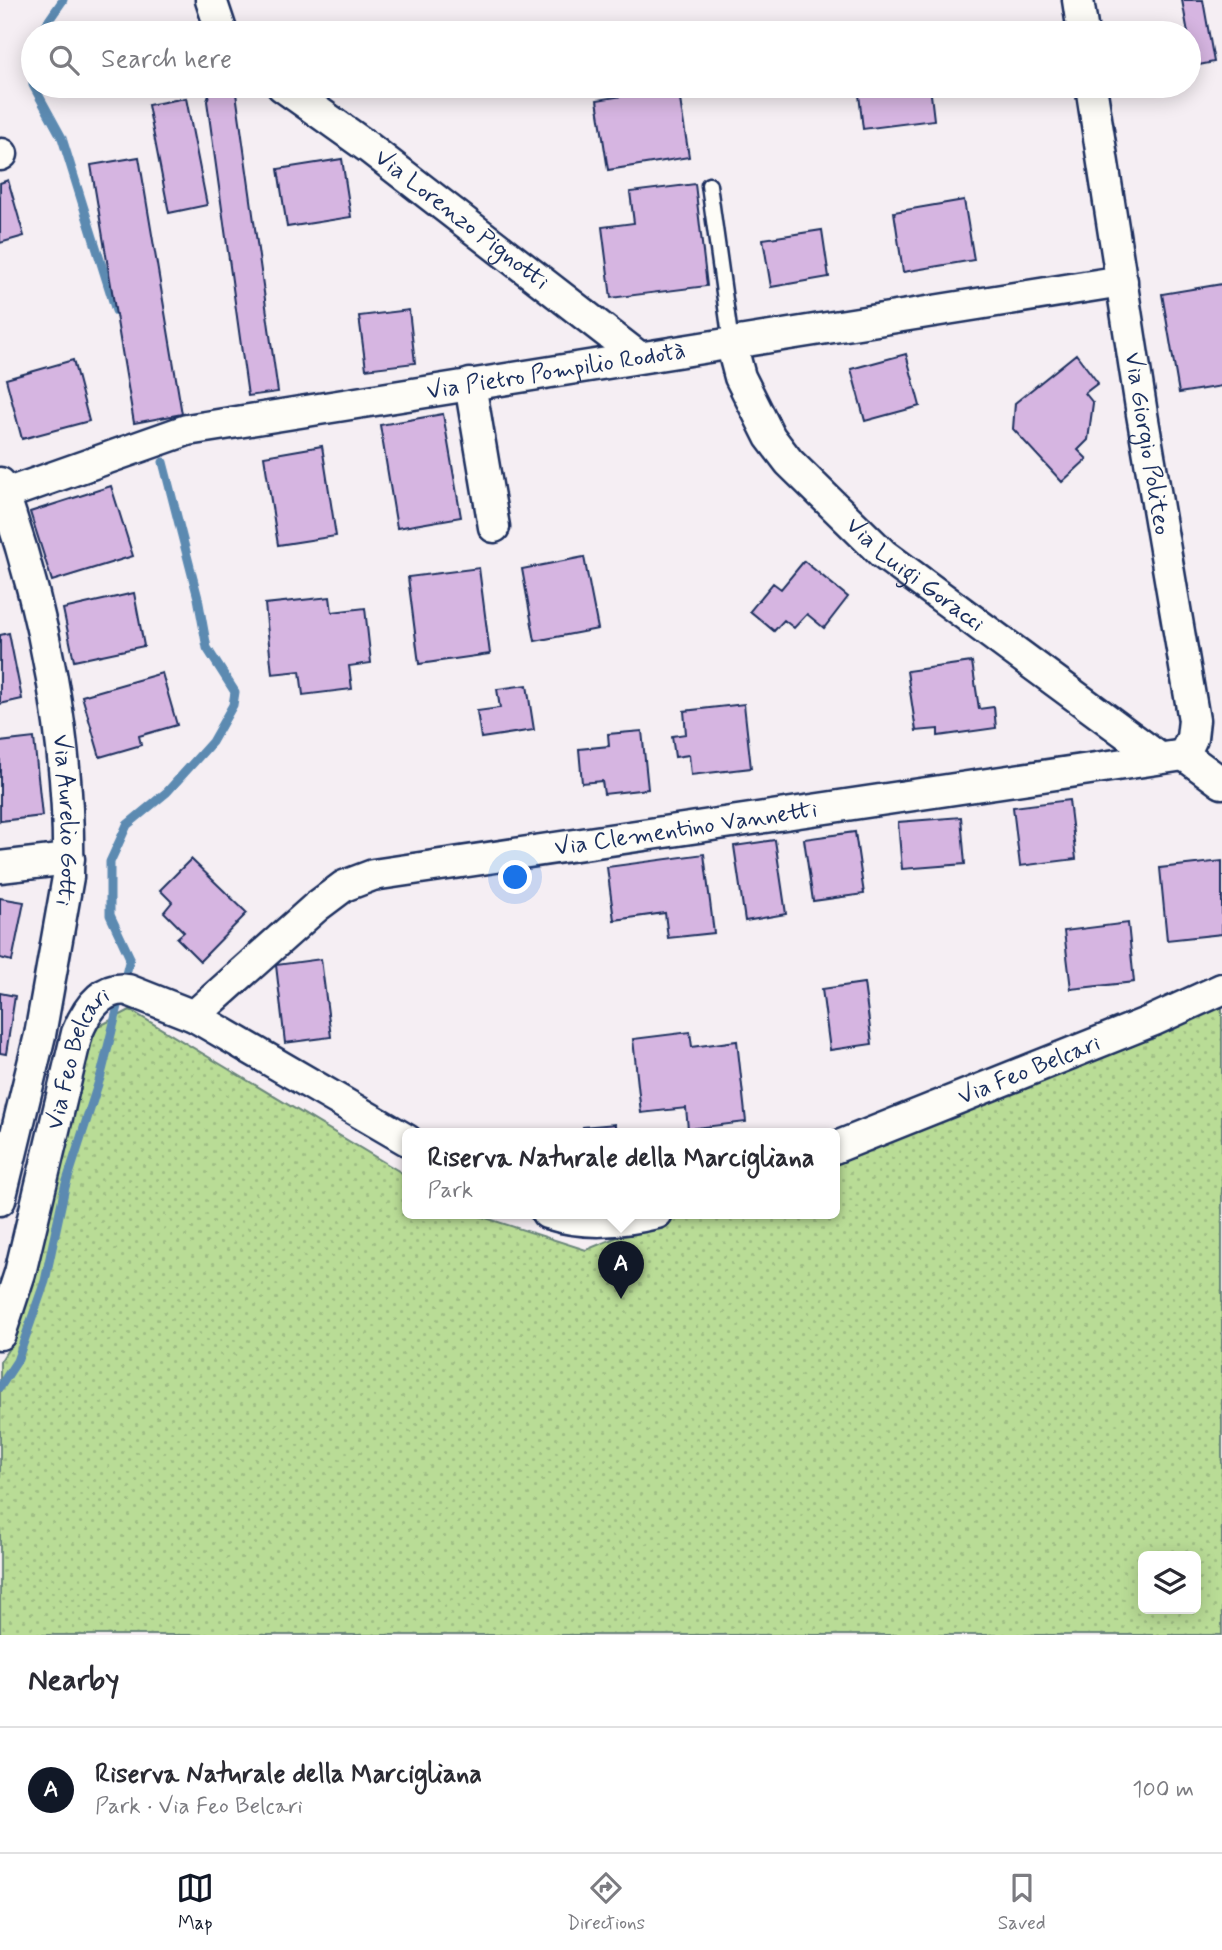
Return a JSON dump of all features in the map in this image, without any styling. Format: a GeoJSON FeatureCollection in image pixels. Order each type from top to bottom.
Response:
{"type":"FeatureCollection","features":[{"type":"Feature","properties":{"kind":"street"},"geometry":{"type":"LineString","coordinates":[[211,0],[218,21]]}},
{"type":"Feature","properties":{"kind":"street"},"geometry":{"type":"LineString","coordinates":[[1078,0],[1081,21]]}},
{"type":"Feature","properties":{"kind":"street","name":"Via Lorenzo Pignotti"},"geometry":{"type":"LineString","coordinates":[[299,98],[369,148],[639,357]]}},
{"type":"Feature","properties":{"kind":"street","name":"Via Giorgio Politeo"},"geometry":{"type":"LineString","coordinates":[[1093,98],[1194,720],[1192,738],[1171,756]]}},
{"type":"Feature","properties":{"kind":"street","name":"Via Pietro Pompilio Rodotà"},"geometry":{"type":"LineString","coordinates":[[1,491],[187,430],[1122,281]]}},
{"type":"Feature","properties":{"kind":"street","name":"Via Luigi Goracci"},"geometry":{"type":"LineString","coordinates":[[731,343],[740,377],[770,437],[789,462],[883,554],[1171,756]]}},
{"type":"Feature","properties":{"kind":"street"},"geometry":{"type":"LineString","coordinates":[[470,384],[494,527]]}},
{"type":"Feature","properties":{"kind":"street","name":"Via Aurelio Gotti"},"geometry":{"type":"LineString","coordinates":[[0,1200],[40,1035],[64,903],[69,859],[64,768],[51,675],[26,568],[1,491]]}},
{"type":"Feature","properties":{"kind":"street"},"geometry":{"type":"LineString","coordinates":[[1171,756],[1222,783]]}},
{"type":"Feature","properties":{"kind":"street","name":"Via Clementino Vannetti"},"geometry":{"type":"LineString","coordinates":[[194,1016],[325,900],[344,886],[373,875],[1171,756]]}},
{"type":"Feature","properties":{"kind":"street"},"geometry":{"type":"LineString","coordinates":[[0,867],[69,859]]}},
{"type":"Feature","properties":{"kind":"street","name":"Via Feo Belcari"},"geometry":{"type":"LineString","coordinates":[[840,1146],[1154,1020],[1222,989]]}},
{"type":"Feature","properties":{"kind":"street","name":"Via Feo Belcari"},"geometry":{"type":"LineString","coordinates":[[0,1335],[20,1273],[75,1041],[91,1006],[106,993],[128,990],[194,1016],[402,1137]]}},
{"type":"Feature","properties":{"kind":"street"},"geometry":{"type":"LineString","coordinates":[[40,1035],[75,1041]]}},
{"type":"Feature","properties":{"kind":"street"},"geometry":{"type":"LineString","coordinates":[[572,1219],[600,1222],[634,1219]]}},
{"type":"Feature","properties":{"kind":"lane"},"geometry":{"type":"LineString","coordinates":[[709,185],[731,343]]}},
{"type":"Feature","properties":{"kind":"green space"},"geometry":{"type":"Polygon","coordinates":[[[1222,987],[1222,1635],[0,1635],[0,1362],[9,1348],[64,1124],[94,1029],[130,1010],[402,1173],[402,1219],[489,1219],[586,1250],[661,1219],[840,1219],[840,1145],[1222,987]]]}},
{"type":"Feature","properties":{"kind":"building"},"geometry":{"type":"Polygon","coordinates":[[[1182,0],[1203,0],[1214,62],[1201,65],[1201,21],[1186,21],[1182,0]]]}},
{"type":"Feature","properties":{"kind":"building"},"geometry":{"type":"Polygon","coordinates":[[[186,98],[207,205],[169,213],[148,105],[186,98]]]}},
{"type":"Feature","properties":{"kind":"building"},"geometry":{"type":"Polygon","coordinates":[[[208,98],[237,98],[278,392],[248,396],[208,98]]]}},
{"type":"Feature","properties":{"kind":"building"},"geometry":{"type":"Polygon","coordinates":[[[680,98],[689,157],[608,170],[597,100],[680,98]]]}},
{"type":"Feature","properties":{"kind":"building"},"geometry":{"type":"Polygon","coordinates":[[[859,98],[931,98],[934,120],[863,129],[859,98]]]}},
{"type":"Feature","properties":{"kind":"building"},"geometry":{"type":"Polygon","coordinates":[[[139,157],[182,414],[134,423],[91,165],[139,157]]]}},
{"type":"Feature","properties":{"kind":"building"},"geometry":{"type":"Polygon","coordinates":[[[342,159],[351,217],[287,227],[278,169],[342,159]]]}},
{"type":"Feature","properties":{"kind":"building"},"geometry":{"type":"Polygon","coordinates":[[[8,180],[24,236],[0,243],[0,183],[8,180]]]}},
{"type":"Feature","properties":{"kind":"building"},"geometry":{"type":"Polygon","coordinates":[[[695,184],[707,286],[611,298],[602,227],[634,223],[630,192],[695,184]]]}},
{"type":"Feature","properties":{"kind":"building"},"geometry":{"type":"Polygon","coordinates":[[[964,200],[974,260],[903,272],[894,212],[964,200]]]}},
{"type":"Feature","properties":{"kind":"building"},"geometry":{"type":"Polygon","coordinates":[[[822,230],[829,277],[771,287],[763,239],[822,230]]]}},
{"type":"Feature","properties":{"kind":"building"},"geometry":{"type":"Polygon","coordinates":[[[1222,284],[1222,386],[1179,393],[1162,294],[1222,284]]]}},
{"type":"Feature","properties":{"kind":"building"},"geometry":{"type":"Polygon","coordinates":[[[409,310],[415,363],[366,369],[359,316],[409,310]]]}},
{"type":"Feature","properties":{"kind":"building"},"geometry":{"type":"Polygon","coordinates":[[[906,354],[920,406],[865,421],[851,369],[906,354]]]}},
{"type":"Feature","properties":{"kind":"building"},"geometry":{"type":"Polygon","coordinates":[[[1076,354],[1098,383],[1085,393],[1093,403],[1088,440],[1078,450],[1087,459],[1062,482],[1013,429],[1015,403],[1076,354]]]}},
{"type":"Feature","properties":{"kind":"building"},"geometry":{"type":"Polygon","coordinates":[[[73,360],[89,421],[22,439],[6,379],[73,360]]]}},
{"type":"Feature","properties":{"kind":"building"},"geometry":{"type":"Polygon","coordinates":[[[443,414],[461,517],[397,528],[380,425],[443,414]]]}},
{"type":"Feature","properties":{"kind":"building"},"geometry":{"type":"Polygon","coordinates":[[[322,446],[336,536],[278,545],[264,456],[322,446]]]}},
{"type":"Feature","properties":{"kind":"building"},"geometry":{"type":"Polygon","coordinates":[[[111,486],[133,556],[52,581],[30,512],[111,486]]]}},
{"type":"Feature","properties":{"kind":"building"},"geometry":{"type":"Polygon","coordinates":[[[584,557],[598,629],[535,641],[522,569],[584,557]]]}},
{"type":"Feature","properties":{"kind":"building"},"geometry":{"type":"Polygon","coordinates":[[[804,561],[848,597],[824,628],[807,614],[794,628],[784,620],[774,631],[750,611],[773,583],[781,589],[804,561]]]}},
{"type":"Feature","properties":{"kind":"building"},"geometry":{"type":"Polygon","coordinates":[[[479,568],[490,654],[419,664],[408,577],[479,568]]]}},
{"type":"Feature","properties":{"kind":"building"},"geometry":{"type":"Polygon","coordinates":[[[134,593],[144,646],[74,661],[63,609],[134,593]]]}},
{"type":"Feature","properties":{"kind":"building"},"geometry":{"type":"Polygon","coordinates":[[[330,597],[332,612],[365,608],[371,663],[349,666],[352,689],[303,695],[300,671],[272,674],[265,604],[330,597]]]}},
{"type":"Feature","properties":{"kind":"building"},"geometry":{"type":"Polygon","coordinates":[[[9,633],[22,699],[0,704],[0,635],[9,633]]]}},
{"type":"Feature","properties":{"kind":"building"},"geometry":{"type":"Polygon","coordinates":[[[972,662],[979,709],[994,707],[996,728],[938,736],[938,729],[916,731],[907,671],[972,662]]]}},
{"type":"Feature","properties":{"kind":"building"},"geometry":{"type":"Polygon","coordinates":[[[162,673],[177,725],[139,736],[141,745],[100,757],[82,696],[162,673]]]}},
{"type":"Feature","properties":{"kind":"building"},"geometry":{"type":"Polygon","coordinates":[[[527,685],[534,730],[481,738],[477,711],[500,708],[497,689],[527,685]]]}},
{"type":"Feature","properties":{"kind":"building"},"geometry":{"type":"Polygon","coordinates":[[[744,704],[751,768],[691,775],[689,755],[675,757],[672,736],[686,734],[684,711],[744,704]]]}},
{"type":"Feature","properties":{"kind":"building"},"geometry":{"type":"Polygon","coordinates":[[[642,731],[648,789],[604,794],[602,781],[582,783],[579,749],[609,746],[608,734],[642,731]]]}},
{"type":"Feature","properties":{"kind":"building"},"geometry":{"type":"Polygon","coordinates":[[[34,738],[42,816],[0,821],[0,742],[34,738]]]}},
{"type":"Feature","properties":{"kind":"building"},"geometry":{"type":"Polygon","coordinates":[[[1069,800],[1076,859],[1020,866],[1013,807],[1069,800]]]}},
{"type":"Feature","properties":{"kind":"building"},"geometry":{"type":"Polygon","coordinates":[[[961,817],[965,864],[902,869],[898,822],[961,817]]]}},
{"type":"Feature","properties":{"kind":"building"},"geometry":{"type":"Polygon","coordinates":[[[855,832],[864,894],[813,901],[804,839],[855,832]]]}},
{"type":"Feature","properties":{"kind":"building"},"geometry":{"type":"Polygon","coordinates":[[[775,840],[786,914],[745,921],[734,846],[775,840]]]}},
{"type":"Feature","properties":{"kind":"building"},"geometry":{"type":"Polygon","coordinates":[[[704,854],[714,933],[668,938],[665,913],[614,920],[607,867],[704,854]]]}},
{"type":"Feature","properties":{"kind":"building"},"geometry":{"type":"Polygon","coordinates":[[[191,859],[247,913],[200,961],[177,938],[184,932],[164,912],[172,902],[160,890],[191,859]]]}},
{"type":"Feature","properties":{"kind":"building"},"geometry":{"type":"Polygon","coordinates":[[[1222,861],[1222,934],[1167,940],[1160,868],[1222,861]]]}},
{"type":"Feature","properties":{"kind":"building"},"geometry":{"type":"Polygon","coordinates":[[[0,898],[24,902],[12,961],[0,958],[0,898]]]}},
{"type":"Feature","properties":{"kind":"building"},"geometry":{"type":"Polygon","coordinates":[[[1128,923],[1134,982],[1071,989],[1064,931],[1128,923]]]}},
{"type":"Feature","properties":{"kind":"building"},"geometry":{"type":"Polygon","coordinates":[[[321,959],[331,1037],[285,1043],[276,965],[321,959]]]}},
{"type":"Feature","properties":{"kind":"building"},"geometry":{"type":"Polygon","coordinates":[[[864,983],[872,1044],[830,1050],[822,989],[864,983]]]}},
{"type":"Feature","properties":{"kind":"building"},"geometry":{"type":"Polygon","coordinates":[[[0,993],[15,996],[6,1054],[0,1053],[0,993]]]}},
{"type":"Feature","properties":{"kind":"building"},"geometry":{"type":"Polygon","coordinates":[[[690,1032],[692,1047],[737,1041],[746,1122],[688,1128],[686,1108],[641,1113],[633,1039],[690,1032]]]}},
{"type":"Feature","properties":{"kind":"building"},"geometry":{"type":"Polygon","coordinates":[[[615,1124],[615,1128],[583,1127],[615,1124]]]}},
{"type":"Feature","properties":{"kind":"waterway"},"geometry":{"type":"LineString","coordinates":[[48,21],[63,0]]}},
{"type":"Feature","properties":{"kind":"waterway"},"geometry":{"type":"LineString","coordinates":[[40,98],[62,138],[116,311]]}},
{"type":"Feature","properties":{"kind":"waterway"},"geometry":{"type":"LineString","coordinates":[[0,1387],[17,1361],[45,1281],[65,1187],[101,1075],[130,958],[110,915],[110,862],[127,825],[167,792],[212,742],[233,705],[235,692],[207,648],[198,598],[163,462]]}},
{"type":"Feature","properties":{"kind":"place","name":"Riserva Naturale della Marcigliana"},"geometry":{"type":"Point","coordinates":[621,1299]}}]}
